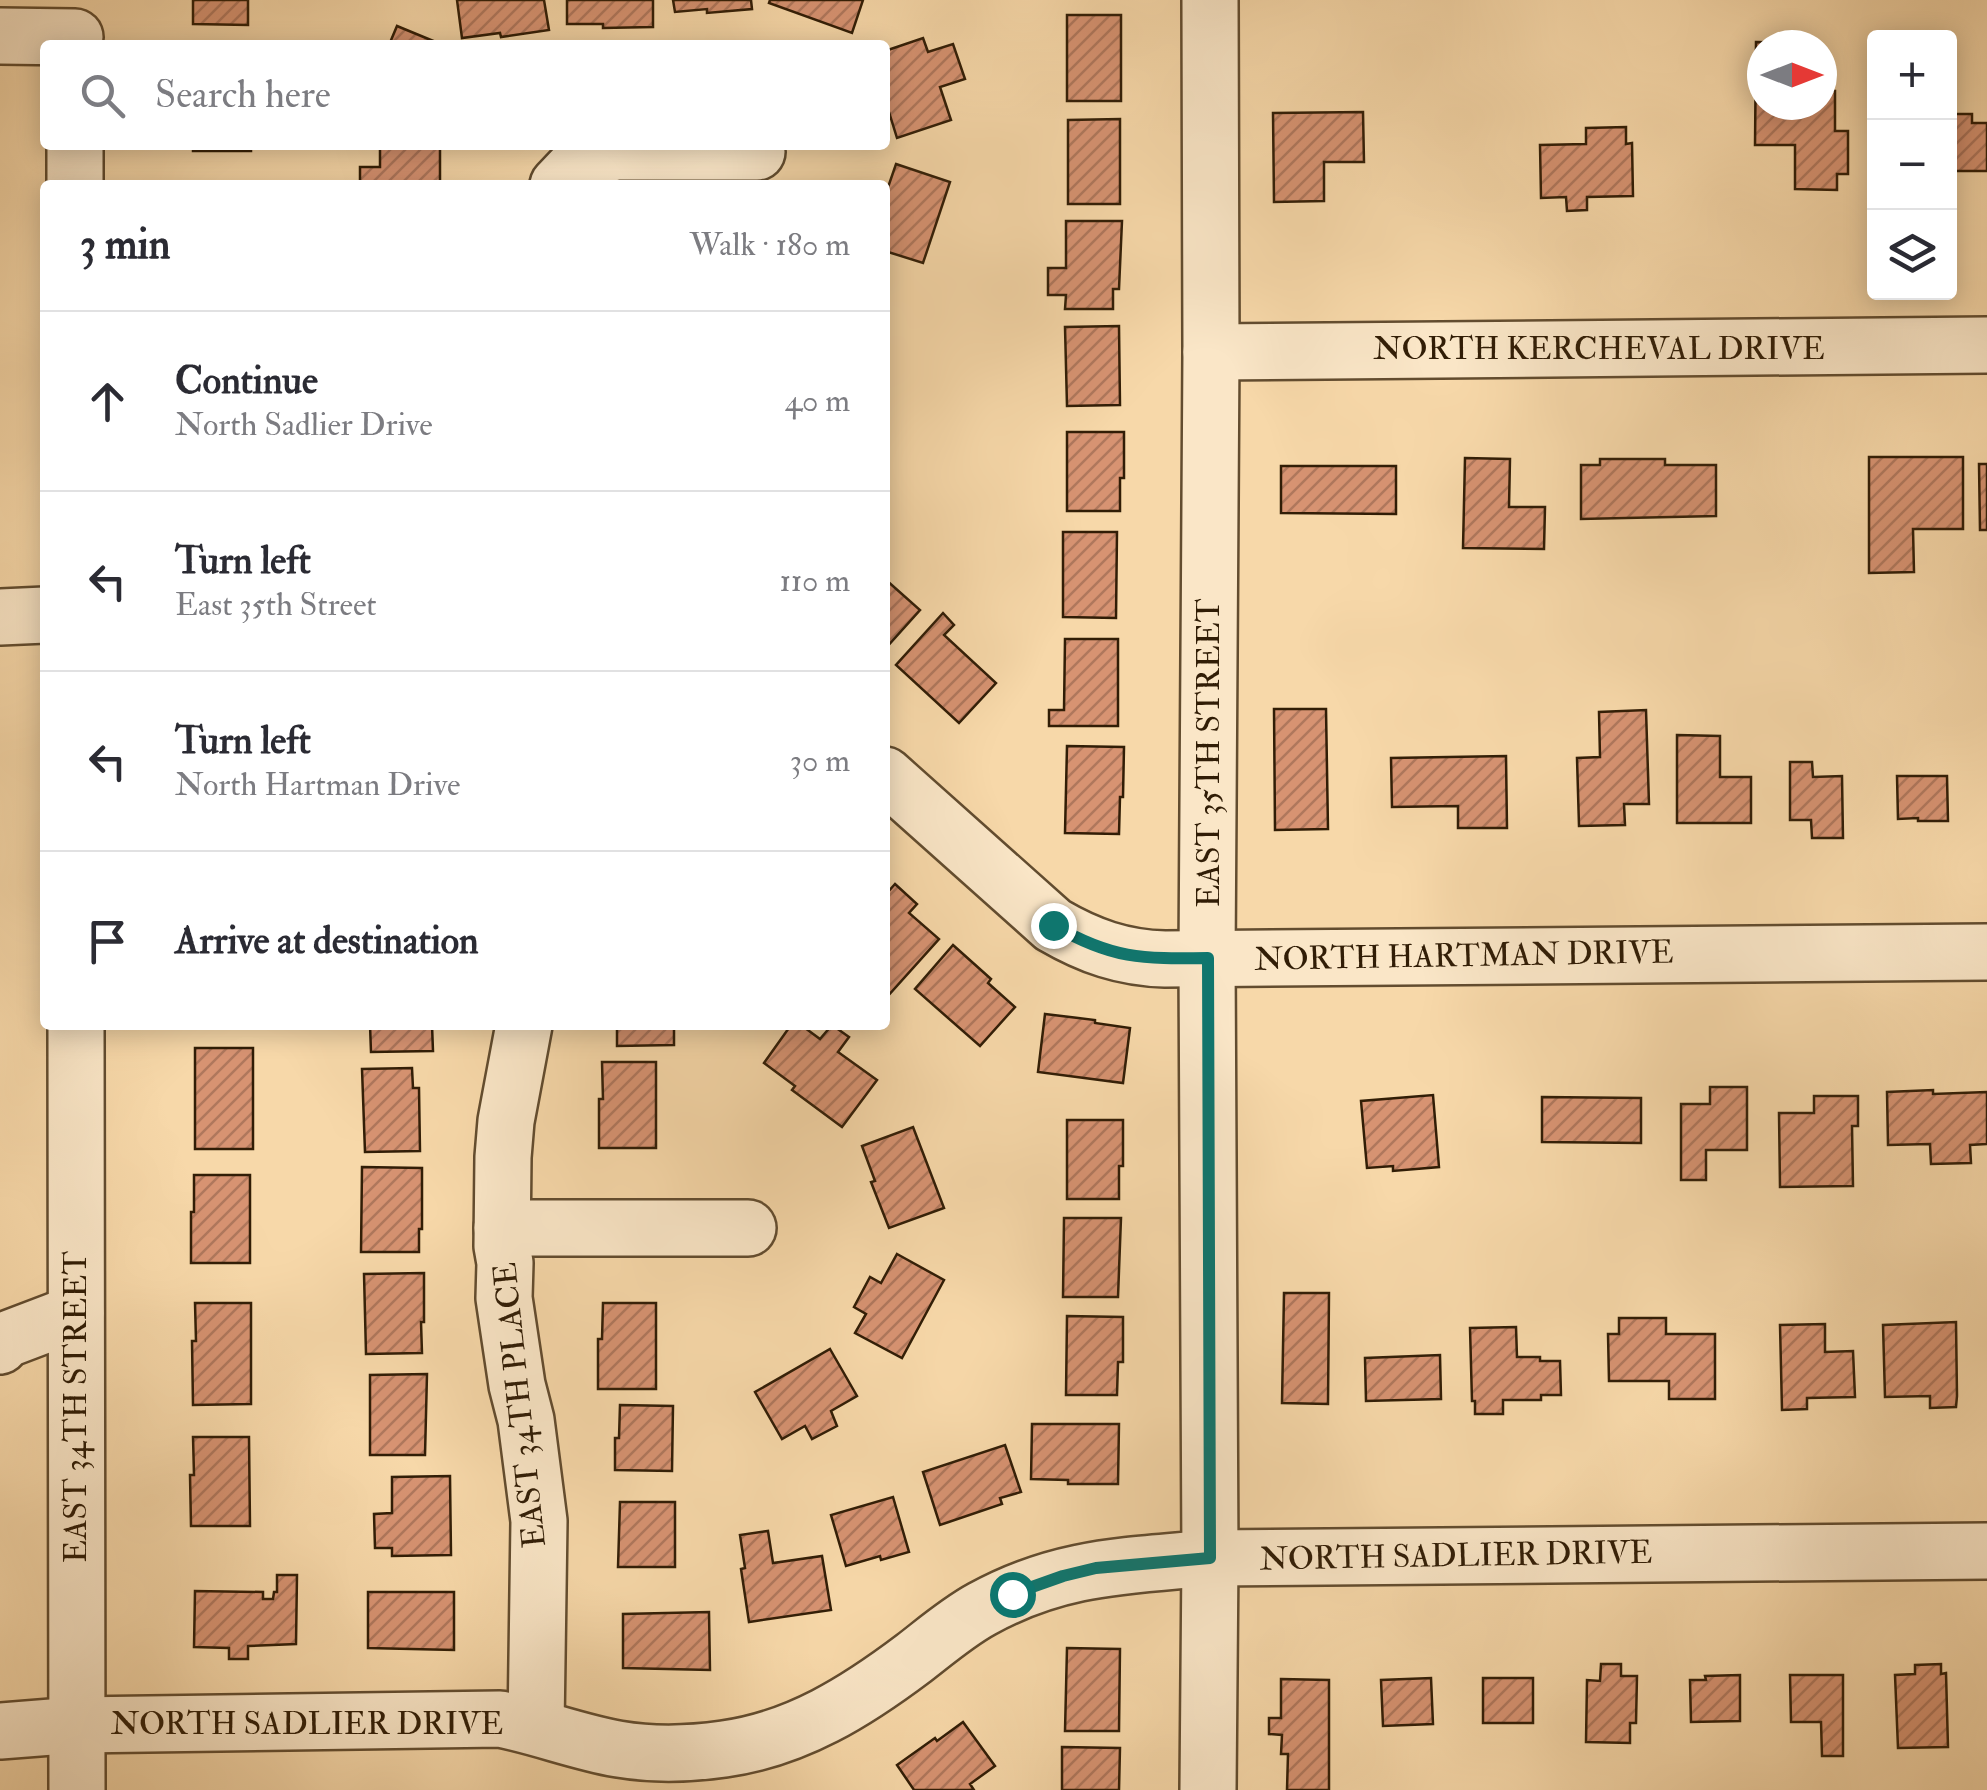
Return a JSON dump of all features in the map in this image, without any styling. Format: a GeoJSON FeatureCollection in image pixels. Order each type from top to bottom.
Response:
{"type":"FeatureCollection","features":[{"type":"Feature","properties":{"kind":"street","name":"EAST 35TH STREET"},"geometry":{"type":"LineString","coordinates":[[1208,1790],[1210,0]]}},
{"type":"Feature","properties":{"kind":"street"},"geometry":{"type":"LineString","coordinates":[[0,36],[76,28]]}},
{"type":"Feature","properties":{"kind":"street"},"geometry":{"type":"LineString","coordinates":[[75,150],[75,180]]}},
{"type":"Feature","properties":{"kind":"street"},"geometry":{"type":"LineString","coordinates":[[563,180],[576,166],[601,154],[757,152]]}},
{"type":"Feature","properties":{"kind":"street","name":"NORTH KERCHEVAL DRIVE"},"geometry":{"type":"LineString","coordinates":[[1211,352],[1987,345]]}},
{"type":"Feature","properties":{"kind":"street"},"geometry":{"type":"LineString","coordinates":[[0,617],[40,615]]}},
{"type":"Feature","properties":{"kind":"street","name":"NORTH HARTMAN DRIVE"},"geometry":{"type":"LineString","coordinates":[[890,779],[1042,916],[1078,940],[1120,955],[1208,958],[1987,952]]}},
{"type":"Feature","properties":{"kind":"street","name":"EAST 34TH STREET"},"geometry":{"type":"LineString","coordinates":[[76,1030],[77,1790]]}},
{"type":"Feature","properties":{"kind":"street","name":"EAST 34TH PLACE"},"geometry":{"type":"LineString","coordinates":[[523,1030],[506,1121],[502,1228],[504,1298],[539,1520],[536,1727]]}},
{"type":"Feature","properties":{"kind":"street"},"geometry":{"type":"LineString","coordinates":[[502,1228],[748,1228]]}},
{"type":"Feature","properties":{"kind":"street"},"geometry":{"type":"LineString","coordinates":[[0,1346],[5,1340],[76,1314]]}},
{"type":"Feature","properties":{"kind":"street","name":"NORTH SADLIER DRIVE"},"geometry":{"type":"LineString","coordinates":[[0,1731],[77,1725],[500,1720],[652,1753],[725,1749],[796,1730],[844,1707],[966,1618],[1012,1594],[1096,1568],[1210,1558],[1987,1550]]}},
{"type":"Feature","properties":{"kind":"building"},"geometry":{"type":"Polygon","coordinates":[[[193,0],[248,0],[248,25],[193,24],[193,0]]]}},
{"type":"Feature","properties":{"kind":"building"},"geometry":{"type":"Polygon","coordinates":[[[457,0],[544,0],[549,30],[462,38],[457,0]]]}},
{"type":"Feature","properties":{"kind":"building"},"geometry":{"type":"Polygon","coordinates":[[[567,0],[653,0],[653,27],[567,24],[567,0]]]}},
{"type":"Feature","properties":{"kind":"building"},"geometry":{"type":"Polygon","coordinates":[[[673,0],[751,0],[752,9],[675,12],[673,0]]]}},
{"type":"Feature","properties":{"kind":"building"},"geometry":{"type":"Polygon","coordinates":[[[863,0],[852,33],[769,3],[863,0]]]}},
{"type":"Feature","properties":{"kind":"building"},"geometry":{"type":"Polygon","coordinates":[[[1067,15],[1121,15],[1121,101],[1067,101],[1067,15]]]}},
{"type":"Feature","properties":{"kind":"building"},"geometry":{"type":"Polygon","coordinates":[[[397,26],[431,40],[391,40],[397,26]]]}},
{"type":"Feature","properties":{"kind":"building"},"geometry":{"type":"Polygon","coordinates":[[[923,38],[928,52],[953,44],[965,79],[940,87],[951,120],[897,138],[890,115],[890,49],[923,38]]]}},
{"type":"Feature","properties":{"kind":"building"},"geometry":{"type":"Polygon","coordinates":[[[1363,112],[1364,162],[1324,162],[1324,201],[1274,202],[1273,113],[1363,112]]]}},
{"type":"Feature","properties":{"kind":"building"},"geometry":{"type":"Polygon","coordinates":[[[1957,114],[1972,114],[1972,123],[1987,123],[1987,171],[1957,171],[1957,114]]]}},
{"type":"Feature","properties":{"kind":"building"},"geometry":{"type":"Polygon","coordinates":[[[1120,119],[1120,204],[1068,204],[1068,120],[1120,119]]]}},
{"type":"Feature","properties":{"kind":"building"},"geometry":{"type":"Polygon","coordinates":[[[1755,120],[1835,120],[1835,131],[1848,131],[1848,174],[1837,174],[1837,190],[1795,189],[1795,145],[1755,145],[1755,120]]]}},
{"type":"Feature","properties":{"kind":"building"},"geometry":{"type":"Polygon","coordinates":[[[1626,127],[1626,144],[1632,143],[1633,196],[1587,197],[1587,210],[1567,211],[1566,197],[1541,198],[1540,145],[1586,144],[1586,128],[1626,127]]]}},
{"type":"Feature","properties":{"kind":"building"},"geometry":{"type":"Polygon","coordinates":[[[380,150],[440,150],[440,180],[360,180],[360,167],[380,167],[380,150]]]}},
{"type":"Feature","properties":{"kind":"building"},"geometry":{"type":"Polygon","coordinates":[[[896,164],[950,182],[923,263],[890,253],[890,181],[896,164]]]}},
{"type":"Feature","properties":{"kind":"building"},"geometry":{"type":"Polygon","coordinates":[[[1066,221],[1122,221],[1119,289],[1113,289],[1113,309],[1065,309],[1066,295],[1048,295],[1048,268],[1066,268],[1066,221]]]}},
{"type":"Feature","properties":{"kind":"building"},"geometry":{"type":"Polygon","coordinates":[[[1119,326],[1120,405],[1067,406],[1065,327],[1119,326]]]}},
{"type":"Feature","properties":{"kind":"building"},"geometry":{"type":"Polygon","coordinates":[[[1067,432],[1124,432],[1120,511],[1067,511],[1067,432]]]}},
{"type":"Feature","properties":{"kind":"building"},"geometry":{"type":"Polygon","coordinates":[[[1869,457],[1963,457],[1963,529],[1913,529],[1914,572],[1869,573],[1869,457]]]}},
{"type":"Feature","properties":{"kind":"building"},"geometry":{"type":"Polygon","coordinates":[[[1465,458],[1510,459],[1509,507],[1545,507],[1544,549],[1463,548],[1465,458]]]}},
{"type":"Feature","properties":{"kind":"building"},"geometry":{"type":"Polygon","coordinates":[[[1600,459],[1665,459],[1665,465],[1716,465],[1716,516],[1581,519],[1581,465],[1600,465],[1600,459]]]}},
{"type":"Feature","properties":{"kind":"building"},"geometry":{"type":"Polygon","coordinates":[[[1979,464],[1987,464],[1987,530],[1980,530],[1979,464]]]}},
{"type":"Feature","properties":{"kind":"building"},"geometry":{"type":"Polygon","coordinates":[[[1281,466],[1396,466],[1396,514],[1281,513],[1281,466]]]}},
{"type":"Feature","properties":{"kind":"building"},"geometry":{"type":"Polygon","coordinates":[[[1063,532],[1117,532],[1116,618],[1063,617],[1063,532]]]}},
{"type":"Feature","properties":{"kind":"building"},"geometry":{"type":"Polygon","coordinates":[[[890,583],[920,610],[890,643],[890,583]]]}},
{"type":"Feature","properties":{"kind":"building"},"geometry":{"type":"Polygon","coordinates":[[[943,613],[954,625],[944,635],[996,683],[959,723],[896,665],[943,613]]]}},
{"type":"Feature","properties":{"kind":"building"},"geometry":{"type":"Polygon","coordinates":[[[1065,639],[1118,639],[1118,726],[1049,726],[1049,710],[1064,710],[1065,639]]]}},
{"type":"Feature","properties":{"kind":"building"},"geometry":{"type":"Polygon","coordinates":[[[1274,709],[1326,709],[1328,829],[1275,830],[1274,709]]]}},
{"type":"Feature","properties":{"kind":"building"},"geometry":{"type":"Polygon","coordinates":[[[1646,710],[1649,804],[1624,804],[1625,825],[1579,826],[1577,758],[1600,757],[1599,712],[1646,710]]]}},
{"type":"Feature","properties":{"kind":"building"},"geometry":{"type":"Polygon","coordinates":[[[1677,735],[1720,736],[1720,777],[1751,777],[1751,823],[1677,823],[1677,735]]]}},
{"type":"Feature","properties":{"kind":"building"},"geometry":{"type":"Polygon","coordinates":[[[1067,746],[1124,747],[1119,834],[1065,833],[1067,746]]]}},
{"type":"Feature","properties":{"kind":"building"},"geometry":{"type":"Polygon","coordinates":[[[1506,756],[1507,828],[1458,828],[1458,806],[1392,807],[1391,758],[1506,756]]]}},
{"type":"Feature","properties":{"kind":"building"},"geometry":{"type":"Polygon","coordinates":[[[1790,762],[1812,762],[1813,777],[1842,776],[1843,838],[1812,838],[1811,820],[1790,820],[1790,762]]]}},
{"type":"Feature","properties":{"kind":"building"},"geometry":{"type":"Polygon","coordinates":[[[1897,776],[1947,776],[1948,821],[1898,819],[1897,776]]]}},
{"type":"Feature","properties":{"kind":"building"},"geometry":{"type":"Polygon","coordinates":[[[895,884],[917,904],[909,913],[939,939],[890,994],[890,890],[895,884]]]}},
{"type":"Feature","properties":{"kind":"building"},"geometry":{"type":"Polygon","coordinates":[[[953,945],[1015,1007],[980,1046],[915,989],[953,945]]]}},
{"type":"Feature","properties":{"kind":"building"},"geometry":{"type":"Polygon","coordinates":[[[1045,1014],[1130,1028],[1123,1083],[1038,1072],[1045,1014]]]}},
{"type":"Feature","properties":{"kind":"building"},"geometry":{"type":"Polygon","coordinates":[[[370,1030],[432,1030],[433,1051],[371,1052],[370,1030]]]}},
{"type":"Feature","properties":{"kind":"building"},"geometry":{"type":"Polygon","coordinates":[[[617,1030],[674,1030],[674,1045],[617,1046],[617,1030]]]}},
{"type":"Feature","properties":{"kind":"building"},"geometry":{"type":"Polygon","coordinates":[[[787,1030],[808,1030],[820,1039],[828,1030],[839,1030],[849,1037],[838,1052],[877,1080],[842,1127],[792,1090],[795,1086],[764,1063],[787,1030]]]}},
{"type":"Feature","properties":{"kind":"building"},"geometry":{"type":"Polygon","coordinates":[[[195,1048],[253,1048],[253,1149],[195,1149],[195,1048]]]}},
{"type":"Feature","properties":{"kind":"building"},"geometry":{"type":"Polygon","coordinates":[[[602,1062],[656,1062],[656,1148],[599,1148],[602,1062]]]}},
{"type":"Feature","properties":{"kind":"building"},"geometry":{"type":"Polygon","coordinates":[[[412,1068],[413,1088],[419,1088],[420,1151],[365,1152],[362,1069],[412,1068]]]}},
{"type":"Feature","properties":{"kind":"building"},"geometry":{"type":"Polygon","coordinates":[[[1710,1087],[1747,1087],[1747,1150],[1706,1150],[1706,1180],[1681,1180],[1681,1104],[1710,1104],[1710,1087]]]}},
{"type":"Feature","properties":{"kind":"building"},"geometry":{"type":"Polygon","coordinates":[[[1933,1090],[1933,1094],[1987,1092],[1987,1144],[1970,1145],[1971,1163],[1931,1164],[1930,1144],[1888,1145],[1887,1092],[1933,1090]]]}},
{"type":"Feature","properties":{"kind":"building"},"geometry":{"type":"Polygon","coordinates":[[[1433,1095],[1439,1167],[1393,1171],[1393,1166],[1367,1168],[1361,1101],[1433,1095]]]}},
{"type":"Feature","properties":{"kind":"building"},"geometry":{"type":"Polygon","coordinates":[[[1814,1096],[1858,1096],[1858,1126],[1852,1126],[1853,1186],[1780,1187],[1779,1113],[1814,1113],[1814,1096]]]}},
{"type":"Feature","properties":{"kind":"building"},"geometry":{"type":"Polygon","coordinates":[[[1542,1097],[1641,1098],[1641,1143],[1542,1142],[1542,1097]]]}},
{"type":"Feature","properties":{"kind":"building"},"geometry":{"type":"Polygon","coordinates":[[[1067,1120],[1123,1120],[1119,1199],[1067,1199],[1067,1120]]]}},
{"type":"Feature","properties":{"kind":"building"},"geometry":{"type":"Polygon","coordinates":[[[913,1127],[944,1208],[889,1228],[862,1146],[913,1127]]]}},
{"type":"Feature","properties":{"kind":"building"},"geometry":{"type":"Polygon","coordinates":[[[362,1167],[422,1168],[419,1252],[361,1252],[362,1167]]]}},
{"type":"Feature","properties":{"kind":"building"},"geometry":{"type":"Polygon","coordinates":[[[194,1175],[250,1175],[250,1263],[191,1263],[194,1175]]]}},
{"type":"Feature","properties":{"kind":"building"},"geometry":{"type":"Polygon","coordinates":[[[1064,1218],[1121,1218],[1118,1297],[1063,1297],[1064,1218]]]}},
{"type":"Feature","properties":{"kind":"building"},"geometry":{"type":"Polygon","coordinates":[[[897,1254],[944,1280],[902,1358],[855,1333],[866,1314],[854,1307],[870,1277],[881,1283],[897,1254]]]}},
{"type":"Feature","properties":{"kind":"building"},"geometry":{"type":"Polygon","coordinates":[[[424,1273],[422,1353],[366,1354],[364,1274],[424,1273]]]}},
{"type":"Feature","properties":{"kind":"building"},"geometry":{"type":"Polygon","coordinates":[[[1284,1293],[1329,1293],[1328,1404],[1282,1403],[1284,1293]]]}},
{"type":"Feature","properties":{"kind":"building"},"geometry":{"type":"Polygon","coordinates":[[[195,1303],[251,1303],[251,1404],[193,1405],[195,1303]]]}},
{"type":"Feature","properties":{"kind":"building"},"geometry":{"type":"Polygon","coordinates":[[[603,1303],[656,1303],[656,1389],[598,1389],[603,1303]]]}},
{"type":"Feature","properties":{"kind":"building"},"geometry":{"type":"Polygon","coordinates":[[[1067,1316],[1123,1317],[1123,1362],[1118,1362],[1117,1395],[1066,1395],[1067,1316]]]}},
{"type":"Feature","properties":{"kind":"building"},"geometry":{"type":"Polygon","coordinates":[[[1619,1318],[1666,1318],[1666,1334],[1715,1334],[1715,1399],[1669,1399],[1669,1381],[1609,1381],[1608,1334],[1619,1334],[1619,1318]]]}},
{"type":"Feature","properties":{"kind":"building"},"geometry":{"type":"Polygon","coordinates":[[[1956,1322],[1956,1407],[1930,1408],[1930,1396],[1885,1397],[1883,1325],[1956,1322]]]}},
{"type":"Feature","properties":{"kind":"building"},"geometry":{"type":"Polygon","coordinates":[[[1825,1324],[1825,1352],[1853,1351],[1855,1397],[1807,1398],[1807,1409],[1782,1410],[1780,1325],[1825,1324]]]}},
{"type":"Feature","properties":{"kind":"building"},"geometry":{"type":"Polygon","coordinates":[[[1516,1327],[1517,1357],[1560,1361],[1561,1395],[1541,1395],[1541,1400],[1503,1400],[1503,1414],[1475,1414],[1470,1328],[1516,1327]]]}},
{"type":"Feature","properties":{"kind":"building"},"geometry":{"type":"Polygon","coordinates":[[[830,1349],[857,1396],[831,1411],[837,1426],[812,1439],[805,1426],[782,1439],[755,1392],[830,1349]]]}},
{"type":"Feature","properties":{"kind":"building"},"geometry":{"type":"Polygon","coordinates":[[[1440,1355],[1441,1399],[1366,1401],[1365,1358],[1440,1355]]]}},
{"type":"Feature","properties":{"kind":"building"},"geometry":{"type":"Polygon","coordinates":[[[427,1374],[425,1455],[370,1455],[370,1375],[427,1374]]]}},
{"type":"Feature","properties":{"kind":"building"},"geometry":{"type":"Polygon","coordinates":[[[620,1405],[673,1406],[672,1471],[615,1470],[620,1405]]]}},
{"type":"Feature","properties":{"kind":"building"},"geometry":{"type":"Polygon","coordinates":[[[1032,1424],[1119,1424],[1118,1484],[1031,1479],[1032,1424]]]}},
{"type":"Feature","properties":{"kind":"building"},"geometry":{"type":"Polygon","coordinates":[[[193,1437],[249,1437],[250,1526],[191,1526],[193,1437]]]}},
{"type":"Feature","properties":{"kind":"building"},"geometry":{"type":"Polygon","coordinates":[[[1005,1445],[1021,1492],[1000,1498],[1002,1504],[940,1525],[923,1472],[1005,1445]]]}},
{"type":"Feature","properties":{"kind":"building"},"geometry":{"type":"Polygon","coordinates":[[[450,1476],[451,1555],[392,1556],[392,1548],[375,1548],[374,1514],[392,1513],[392,1477],[450,1476]]]}},
{"type":"Feature","properties":{"kind":"building"},"geometry":{"type":"Polygon","coordinates":[[[893,1497],[909,1552],[846,1566],[831,1515],[893,1497]]]}},
{"type":"Feature","properties":{"kind":"building"},"geometry":{"type":"Polygon","coordinates":[[[620,1502],[675,1502],[675,1567],[618,1567],[620,1502]]]}},
{"type":"Feature","properties":{"kind":"building"},"geometry":{"type":"Polygon","coordinates":[[[768,1531],[773,1563],[822,1556],[831,1610],[749,1622],[740,1535],[768,1531]]]}},
{"type":"Feature","properties":{"kind":"building"},"geometry":{"type":"Polygon","coordinates":[[[277,1575],[297,1575],[296,1644],[248,1646],[248,1659],[229,1659],[229,1648],[194,1647],[195,1591],[263,1592],[263,1599],[273,1599],[277,1575]]]}},
{"type":"Feature","properties":{"kind":"building"},"geometry":{"type":"Polygon","coordinates":[[[368,1592],[454,1592],[454,1650],[368,1648],[368,1592]]]}},
{"type":"Feature","properties":{"kind":"building"},"geometry":{"type":"Polygon","coordinates":[[[709,1612],[710,1670],[623,1668],[623,1614],[709,1612]]]}},
{"type":"Feature","properties":{"kind":"building"},"geometry":{"type":"Polygon","coordinates":[[[1067,1648],[1120,1649],[1119,1731],[1065,1731],[1067,1648]]]}},
{"type":"Feature","properties":{"kind":"building"},"geometry":{"type":"Polygon","coordinates":[[[1601,1664],[1621,1664],[1621,1676],[1637,1676],[1636,1723],[1630,1723],[1630,1743],[1586,1742],[1587,1680],[1600,1681],[1601,1664]]]}},
{"type":"Feature","properties":{"kind":"building"},"geometry":{"type":"Polygon","coordinates":[[[1941,1664],[1941,1674],[1946,1673],[1948,1747],[1898,1748],[1895,1675],[1915,1674],[1915,1665],[1941,1664]]]}},
{"type":"Feature","properties":{"kind":"building"},"geometry":{"type":"Polygon","coordinates":[[[1740,1675],[1740,1721],[1691,1722],[1690,1680],[1740,1675]]]}},
{"type":"Feature","properties":{"kind":"building"},"geometry":{"type":"Polygon","coordinates":[[[1790,1675],[1843,1675],[1843,1756],[1822,1756],[1821,1722],[1791,1722],[1790,1675]]]}},
{"type":"Feature","properties":{"kind":"building"},"geometry":{"type":"Polygon","coordinates":[[[1431,1678],[1433,1724],[1383,1726],[1381,1680],[1431,1678]]]}},
{"type":"Feature","properties":{"kind":"building"},"geometry":{"type":"Polygon","coordinates":[[[1483,1678],[1533,1678],[1533,1723],[1483,1723],[1483,1678]]]}},
{"type":"Feature","properties":{"kind":"building"},"geometry":{"type":"Polygon","coordinates":[[[1281,1679],[1329,1680],[1329,1790],[1287,1790],[1288,1754],[1281,1754],[1282,1735],[1269,1734],[1269,1718],[1281,1718],[1281,1679]]]}},
{"type":"Feature","properties":{"kind":"building"},"geometry":{"type":"Polygon","coordinates":[[[963,1722],[995,1766],[970,1784],[974,1790],[914,1790],[897,1765],[963,1722]]]}},
{"type":"Feature","properties":{"kind":"building"},"geometry":{"type":"Polygon","coordinates":[[[1062,1747],[1120,1748],[1119,1790],[1062,1790],[1062,1747]]]}},
{"type":"Feature","properties":{"kind":"route"},"geometry":{"type":"LineString","coordinates":[[1012,1594],[1096,1568],[1210,1558],[1208,958],[1120,955],[1078,940],[1053,925]]}}]}
